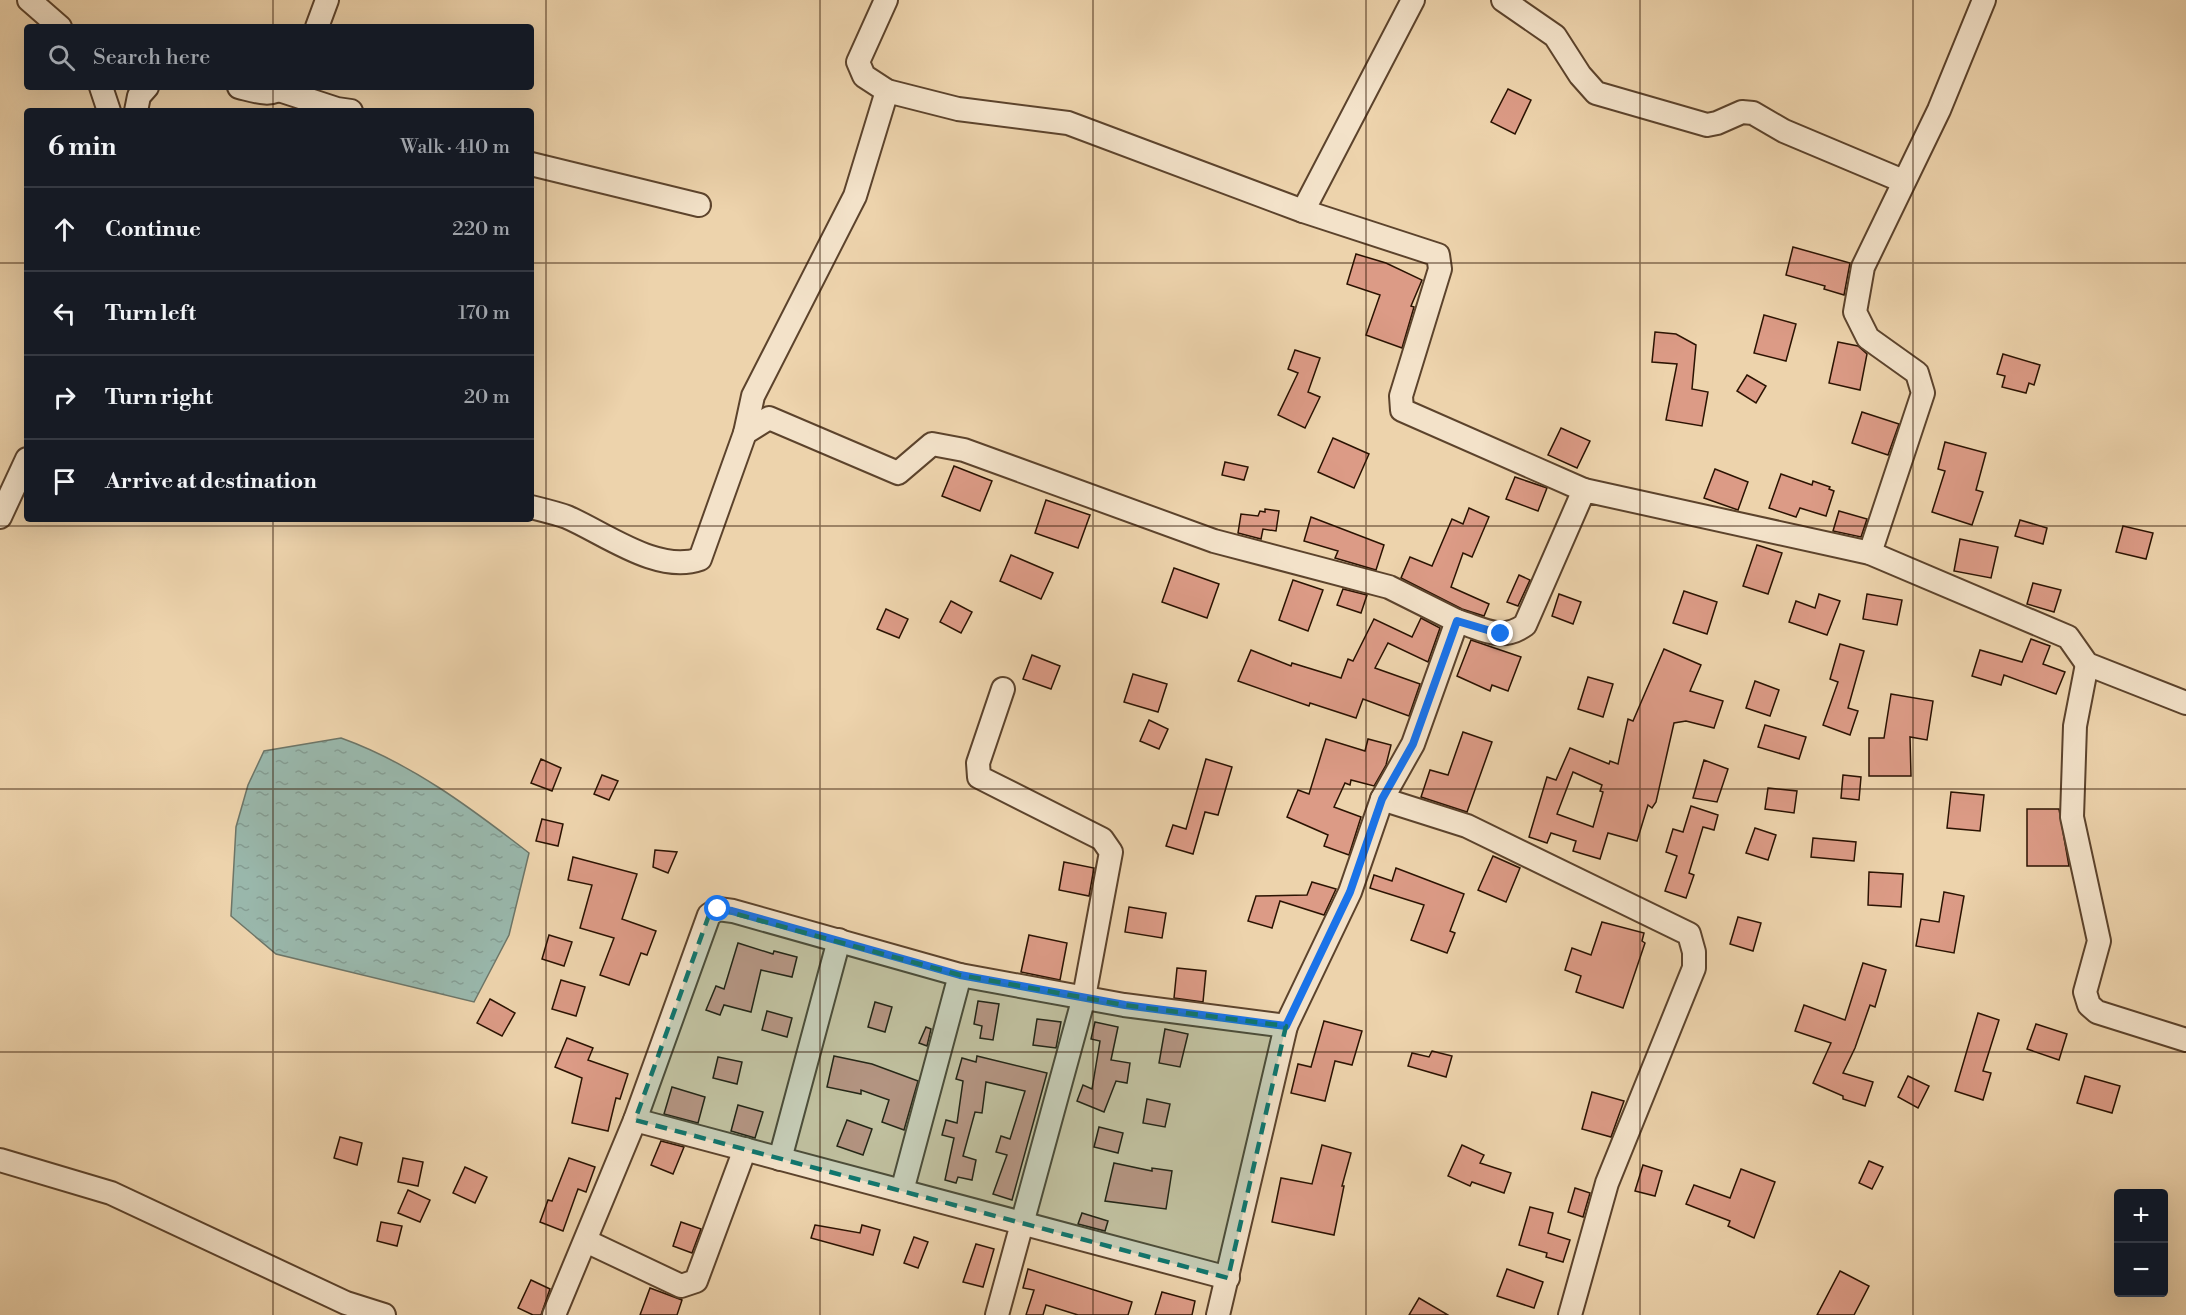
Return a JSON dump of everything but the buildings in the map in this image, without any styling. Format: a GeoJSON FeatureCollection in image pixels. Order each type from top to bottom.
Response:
{"type":"FeatureCollection","features":[{"type":"Feature","properties":{"kind":"street"},"geometry":{"type":"LineString","coordinates":[[29,0],[57,24]]}},
{"type":"Feature","properties":{"kind":"street"},"geometry":{"type":"LineString","coordinates":[[318,24],[327,0]]}},
{"type":"Feature","properties":{"kind":"street"},"geometry":{"type":"LineString","coordinates":[[886,0],[858,62],[864,76],[886,91],[958,109],[1068,123],[1303,211],[1438,255],[1440,269],[1401,396],[1402,410],[1584,490],[1869,553],[2068,637],[2087,664],[2186,703]]}},
{"type":"Feature","properties":{"kind":"street"},"geometry":{"type":"LineString","coordinates":[[1303,211],[1413,0]]}},
{"type":"Feature","properties":{"kind":"street"},"geometry":{"type":"LineString","coordinates":[[1503,0],[1555,36],[1580,75],[1596,93],[1707,124],[1717,123],[1742,112],[1753,113],[1784,131],[1903,181]]}},
{"type":"Feature","properties":{"kind":"street"},"geometry":{"type":"LineString","coordinates":[[1869,553],[1923,393],[1917,373],[1868,338],[1855,312],[1863,267],[1939,110],[1984,0]]}},
{"type":"Feature","properties":{"kind":"street"},"geometry":{"type":"LineString","coordinates":[[102,90],[109,108]]}},
{"type":"Feature","properties":{"kind":"street"},"geometry":{"type":"LineString","coordinates":[[137,108],[139,96],[144,90]]}},
{"type":"Feature","properties":{"kind":"street"},"geometry":{"type":"LineString","coordinates":[[252,90],[264,93],[277,90]]}},
{"type":"Feature","properties":{"kind":"street"},"geometry":{"type":"LineString","coordinates":[[284,90],[341,108]]}},
{"type":"Feature","properties":{"kind":"street"},"geometry":{"type":"LineString","coordinates":[[534,508],[564,516],[658,561],[685,565],[700,559],[745,433],[753,396],[855,196],[886,91]]}},
{"type":"Feature","properties":{"kind":"street"},"geometry":{"type":"LineString","coordinates":[[534,165],[699,205]]}},
{"type":"Feature","properties":{"kind":"street"},"geometry":{"type":"LineString","coordinates":[[745,433],[769,418],[898,473],[932,444],[964,450],[1214,541],[1389,587],[1457,621],[1512,635],[1525,625],[1584,490]]}},
{"type":"Feature","properties":{"kind":"street"},"geometry":{"type":"LineString","coordinates":[[0,517],[24,465]]}},
{"type":"Feature","properties":{"kind":"street"},"geometry":{"type":"LineString","coordinates":[[1218,1315],[1286,1026],[1350,892],[1382,799],[1413,744],[1457,621]]}},
{"type":"Feature","properties":{"kind":"street"},"geometry":{"type":"LineString","coordinates":[[2087,664],[2075,726],[2072,817],[2099,941],[2085,992],[2089,1005],[2097,1012],[2186,1040]]}},
{"type":"Feature","properties":{"kind":"street"},"geometry":{"type":"LineString","coordinates":[[998,1315],[1084,997],[1111,852],[1102,839],[980,777],[978,763],[1003,689]]}},
{"type":"Feature","properties":{"kind":"street"},"geometry":{"type":"LineString","coordinates":[[1382,799],[1467,826],[1689,934],[1694,952],[1694,968],[1606,1183],[1570,1315]]}},
{"type":"Feature","properties":{"kind":"street"},"geometry":{"type":"LineString","coordinates":[[554,1315],[635,1120],[709,915],[718,909],[960,975],[1084,997],[1286,1026]]}},
{"type":"Feature","properties":{"kind":"street"},"geometry":{"type":"LineString","coordinates":[[780,1159],[838,940]]}},
{"type":"Feature","properties":{"kind":"street"},"geometry":{"type":"LineString","coordinates":[[902,1191],[960,975]]}},
{"type":"Feature","properties":{"kind":"street"},"geometry":{"type":"LineString","coordinates":[[635,1120],[1228,1278]]}},
{"type":"Feature","properties":{"kind":"street"},"geometry":{"type":"LineString","coordinates":[[586,1240],[681,1286],[696,1281],[745,1149]]}},
{"type":"Feature","properties":{"kind":"street"},"geometry":{"type":"LineString","coordinates":[[0,1160],[111,1193],[346,1303],[384,1315]]}},
{"type":"Feature","properties":{"kind":"highlighted area"},"geometry":{"type":"Polygon","coordinates":[[[718,909],[960,975],[1124,1005],[1286,1026],[1228,1278],[635,1120],[709,915],[718,909]]]}},
{"type":"Feature","properties":{"kind":"water"},"geometry":{"type":"Polygon","coordinates":[[[341,738],[392,760],[440,788],[529,853],[509,935],[474,1002],[276,954],[231,916],[236,827],[248,785],[264,751],[341,738]]]}},
{"type":"Feature","properties":{"kind":"route"},"geometry":{"type":"LineString","coordinates":[[718,909],[960,975],[1125,1005],[1286,1026],[1350,892],[1382,799],[1413,744],[1457,621],[1501,634]]}}]}
